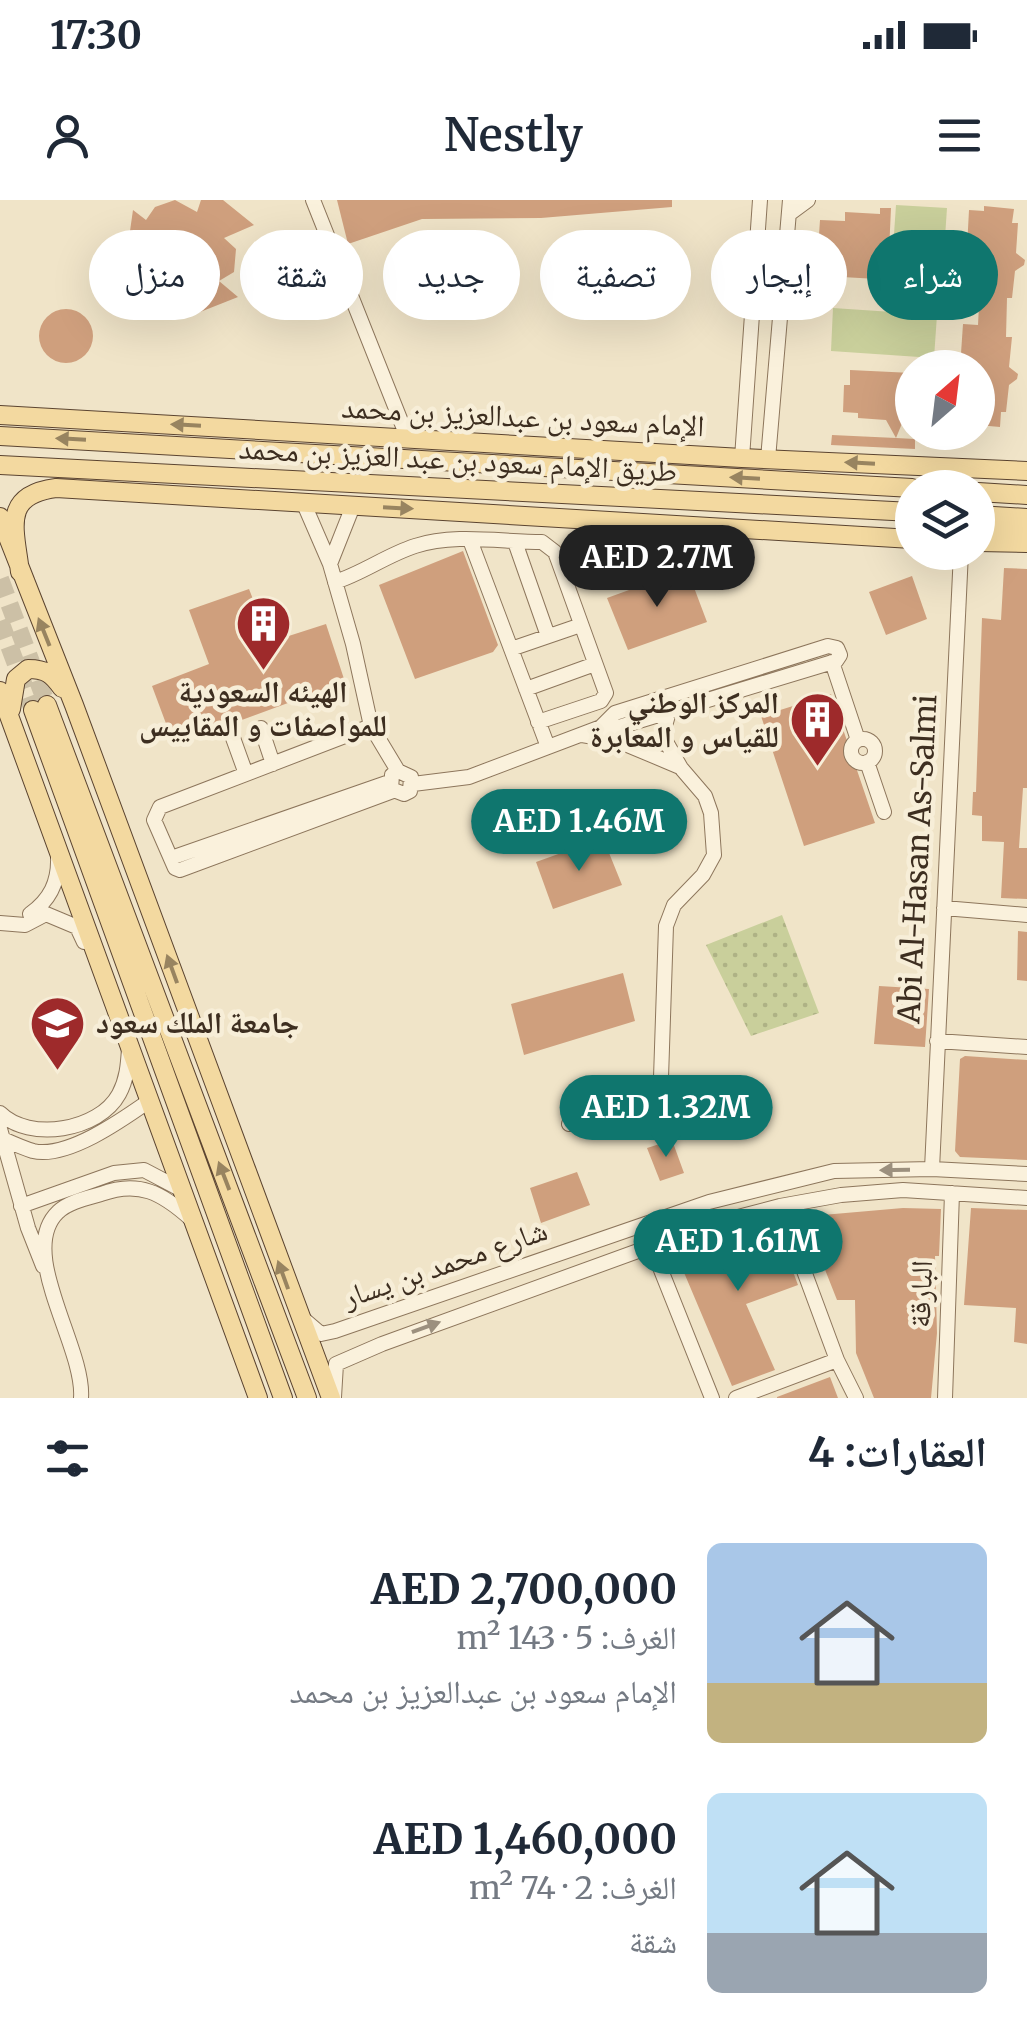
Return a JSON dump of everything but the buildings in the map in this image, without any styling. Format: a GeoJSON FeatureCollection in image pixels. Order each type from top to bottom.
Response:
{"type":"FeatureCollection","features":[{"type":"Feature","properties":{"kind":"main road","name":"الإمام سعود بن عبدالعزيز بن محمد"},"geometry":{"type":"LineString","coordinates":[[8,416],[742,458],[1027,470]]}},
{"type":"Feature","properties":{"kind":"main road","name":"طريق الإمام سعود بن عبد العزيز بن محمد"},"geometry":{"type":"LineString","coordinates":[[0,436],[895,487]]}},
{"type":"Feature","properties":{"kind":"main road"},"geometry":{"type":"LineString","coordinates":[[170,444],[368,438]]}},
{"type":"Feature","properties":{"kind":"main road","name":"طريق الإمام سعود بن عبد العزيز بن محمد"},"geometry":{"type":"LineString","coordinates":[[0,464],[895,512]]}},
{"type":"Feature","properties":{"kind":"main road"},"geometry":{"type":"LineString","coordinates":[[90,468],[196,497]]}},
{"type":"Feature","properties":{"kind":"main road"},"geometry":{"type":"LineString","coordinates":[[20,572],[14,518],[18,506],[34,491],[56,488],[895,538]]}},
{"type":"Feature","properties":{"kind":"main road"},"geometry":{"type":"LineString","coordinates":[[995,493],[1027,495]]}},
{"type":"Feature","properties":{"kind":"main road"},"geometry":{"type":"LineString","coordinates":[[0,516],[74,706],[296,1313],[332,1398]]}},
{"type":"Feature","properties":{"kind":"main road"},"geometry":{"type":"LineString","coordinates":[[995,516],[1027,518]]}},
{"type":"Feature","properties":{"kind":"main road"},"geometry":{"type":"LineString","coordinates":[[995,529],[1027,533]]}},
{"type":"Feature","properties":{"kind":"main road"},"geometry":{"type":"LineString","coordinates":[[995,542],[1027,543]]}},
{"type":"Feature","properties":{"kind":"main road"},"geometry":{"type":"LineString","coordinates":[[10,719],[16,679],[28,669],[41,669],[52,675],[74,706]]}},
{"type":"Feature","properties":{"kind":"main road"},"geometry":{"type":"LineString","coordinates":[[0,691],[258,1398]]}},
{"type":"Feature","properties":{"kind":"main road"},"geometry":{"type":"LineString","coordinates":[[283,1398],[40,708],[307,1398]]}},
{"type":"Feature","properties":{"kind":"street"},"geometry":{"type":"LineString","coordinates":[[313,200],[408,439]]}},
{"type":"Feature","properties":{"kind":"street"},"geometry":{"type":"LineString","coordinates":[[742,458],[760,200]]}},
{"type":"Feature","properties":{"kind":"street"},"geometry":{"type":"LineString","coordinates":[[768,459],[790,207],[808,200]]}},
{"type":"Feature","properties":{"kind":"street"},"geometry":{"type":"LineString","coordinates":[[746,415],[770,416]]}},
{"type":"Feature","properties":{"kind":"street"},"geometry":{"type":"LineString","coordinates":[[304,504],[336,582],[371,726],[393,781],[404,794],[412,784],[469,777],[602,727],[619,728],[832,662],[840,655],[837,648],[828,646],[615,713],[602,727]]}},
{"type":"Feature","properties":{"kind":"street"},"geometry":{"type":"LineString","coordinates":[[330,564],[353,506]]}},
{"type":"Feature","properties":{"kind":"street"},"geometry":{"type":"LineString","coordinates":[[336,582],[416,546],[470,540],[542,542],[555,552],[606,693],[601,701],[538,722]]}},
{"type":"Feature","properties":{"kind":"street"},"geometry":{"type":"LineString","coordinates":[[470,540],[548,747]]}},
{"type":"Feature","properties":{"kind":"street"},"geometry":{"type":"LineString","coordinates":[[514,542],[548,636]]}},
{"type":"Feature","properties":{"kind":"street","name":"Abi Al-Hasan As-Salmi"},"geometry":{"type":"LineString","coordinates":[[932,1169],[960,570]]}},
{"type":"Feature","properties":{"kind":"street"},"geometry":{"type":"LineString","coordinates":[[511,649],[581,625]]}},
{"type":"Feature","properties":{"kind":"street"},"geometry":{"type":"LineString","coordinates":[[832,662],[858,740],[850,754],[854,760],[867,762],[884,812]]}},
{"type":"Feature","properties":{"kind":"street"},"geometry":{"type":"LineString","coordinates":[[526,688],[595,664]]}},
{"type":"Feature","properties":{"kind":"street"},"geometry":{"type":"LineString","coordinates":[[569,1124],[638,1104],[658,1089],[666,926],[674,905],[714,856],[710,813],[704,796],[680,768],[665,740],[670,712]]}},
{"type":"Feature","properties":{"kind":"street"},"geometry":{"type":"LineString","coordinates":[[371,726],[156,811],[154,820],[170,858],[180,870],[393,781]]}},
{"type":"Feature","properties":{"kind":"street"},"geometry":{"type":"LineString","coordinates":[[261,728],[273,764]]}},
{"type":"Feature","properties":{"kind":"street"},"geometry":{"type":"LineString","coordinates":[[580,735],[618,741],[680,768]]}},
{"type":"Feature","properties":{"kind":"street"},"geometry":{"type":"LineString","coordinates":[[233,738],[246,774]]}},
{"type":"Feature","properties":{"kind":"street"},"geometry":{"type":"LineString","coordinates":[[0,921],[22,920],[42,906],[59,871],[58,851]]}},
{"type":"Feature","properties":{"kind":"street"},"geometry":{"type":"LineString","coordinates":[[944,908],[1027,915]]}},
{"type":"Feature","properties":{"kind":"street"},"geometry":{"type":"LineString","coordinates":[[0,921],[25,925],[46,914],[77,927],[94,954]]}},
{"type":"Feature","properties":{"kind":"street"},"geometry":{"type":"LineString","coordinates":[[937,1041],[1027,1047]]}},
{"type":"Feature","properties":{"kind":"street"},"geometry":{"type":"LineString","coordinates":[[0,1113],[30,1129],[41,1130],[99,1115],[117,1098],[128,1073],[128,1047]]}},
{"type":"Feature","properties":{"kind":"street"},"geometry":{"type":"LineString","coordinates":[[1,1134],[32,1151],[62,1147],[104,1132],[149,1101]]}},
{"type":"Feature","properties":{"kind":"street"},"geometry":{"type":"LineString","coordinates":[[1,1134],[21,1206],[80,1371],[83,1396]]}},
{"type":"Feature","properties":{"kind":"street","name":"شارع محمد بن يسار"},"geometry":{"type":"LineString","coordinates":[[296,1313],[321,1334],[709,1202],[834,1171],[932,1169],[1027,1174]]}},
{"type":"Feature","properties":{"kind":"street"},"geometry":{"type":"LineString","coordinates":[[21,1206],[72,1186],[129,1171],[144,1170],[182,1190]]}},
{"type":"Feature","properties":{"kind":"street"},"geometry":{"type":"LineString","coordinates":[[43,1267],[48,1228],[57,1212],[119,1187],[141,1187],[159,1193],[193,1222]]}},
{"type":"Feature","properties":{"kind":"street","name":"شارع محمد بن يسار"},"geometry":{"type":"LineString","coordinates":[[332,1398],[336,1364],[715,1222],[841,1195],[904,1190],[1027,1198]]}},
{"type":"Feature","properties":{"kind":"street","name":"البارقة"},"geometry":{"type":"LineString","coordinates":[[944,1398],[952,1193]]}},
{"type":"Feature","properties":{"kind":"street"},"geometry":{"type":"LineString","coordinates":[[780,1206],[837,1360],[856,1398]]}},
{"type":"Feature","properties":{"kind":"street"},"geometry":{"type":"LineString","coordinates":[[651,1245],[712,1398]]}},
{"type":"Feature","properties":{"kind":"street"},"geometry":{"type":"LineString","coordinates":[[369,1318],[356,1333],[359,1345],[382,1344]]}},
{"type":"Feature","properties":{"kind":"street"},"geometry":{"type":"LineString","coordinates":[[736,1398],[837,1360]]}},
{"type":"Feature","properties":{"kind":"green space"},"geometry":{"type":"Polygon","coordinates":[[[896,205],[947,208],[946,230],[894,230],[896,205]]]}},
{"type":"Feature","properties":{"kind":"green space"},"geometry":{"type":"Polygon","coordinates":[[[847,309],[867,310],[867,320],[937,320],[935,350],[895,350],[895,355],[831,351],[832,320],[847,320],[847,309]]]}},
{"type":"Feature","properties":{"kind":"green space"},"geometry":{"type":"Polygon","coordinates":[[[782,915],[819,1013],[751,1036],[706,945],[782,915]]]}},
{"type":"Feature","properties":{"kind":"tunnel"},"geometry":{"type":"LineString","coordinates":[[0,579],[47,705]]}},
{"type":"Feature","properties":{"kind":"tunnel"},"geometry":{"type":"LineString","coordinates":[[0,621],[33,710]]}},
{"type":"Feature","properties":{"kind":"place","name":"الهيئه السعودية للمواصفات و المقاييس"},"geometry":{"type":"Point","coordinates":[263,673]}},
{"type":"Feature","properties":{"kind":"place","name":"المركز الوطني للقياس و المعابرة"},"geometry":{"type":"Point","coordinates":[818,769]}},
{"type":"Feature","properties":{"kind":"place","name":"جامعة الملك سعود"},"geometry":{"type":"Point","coordinates":[57,1072]}}]}
